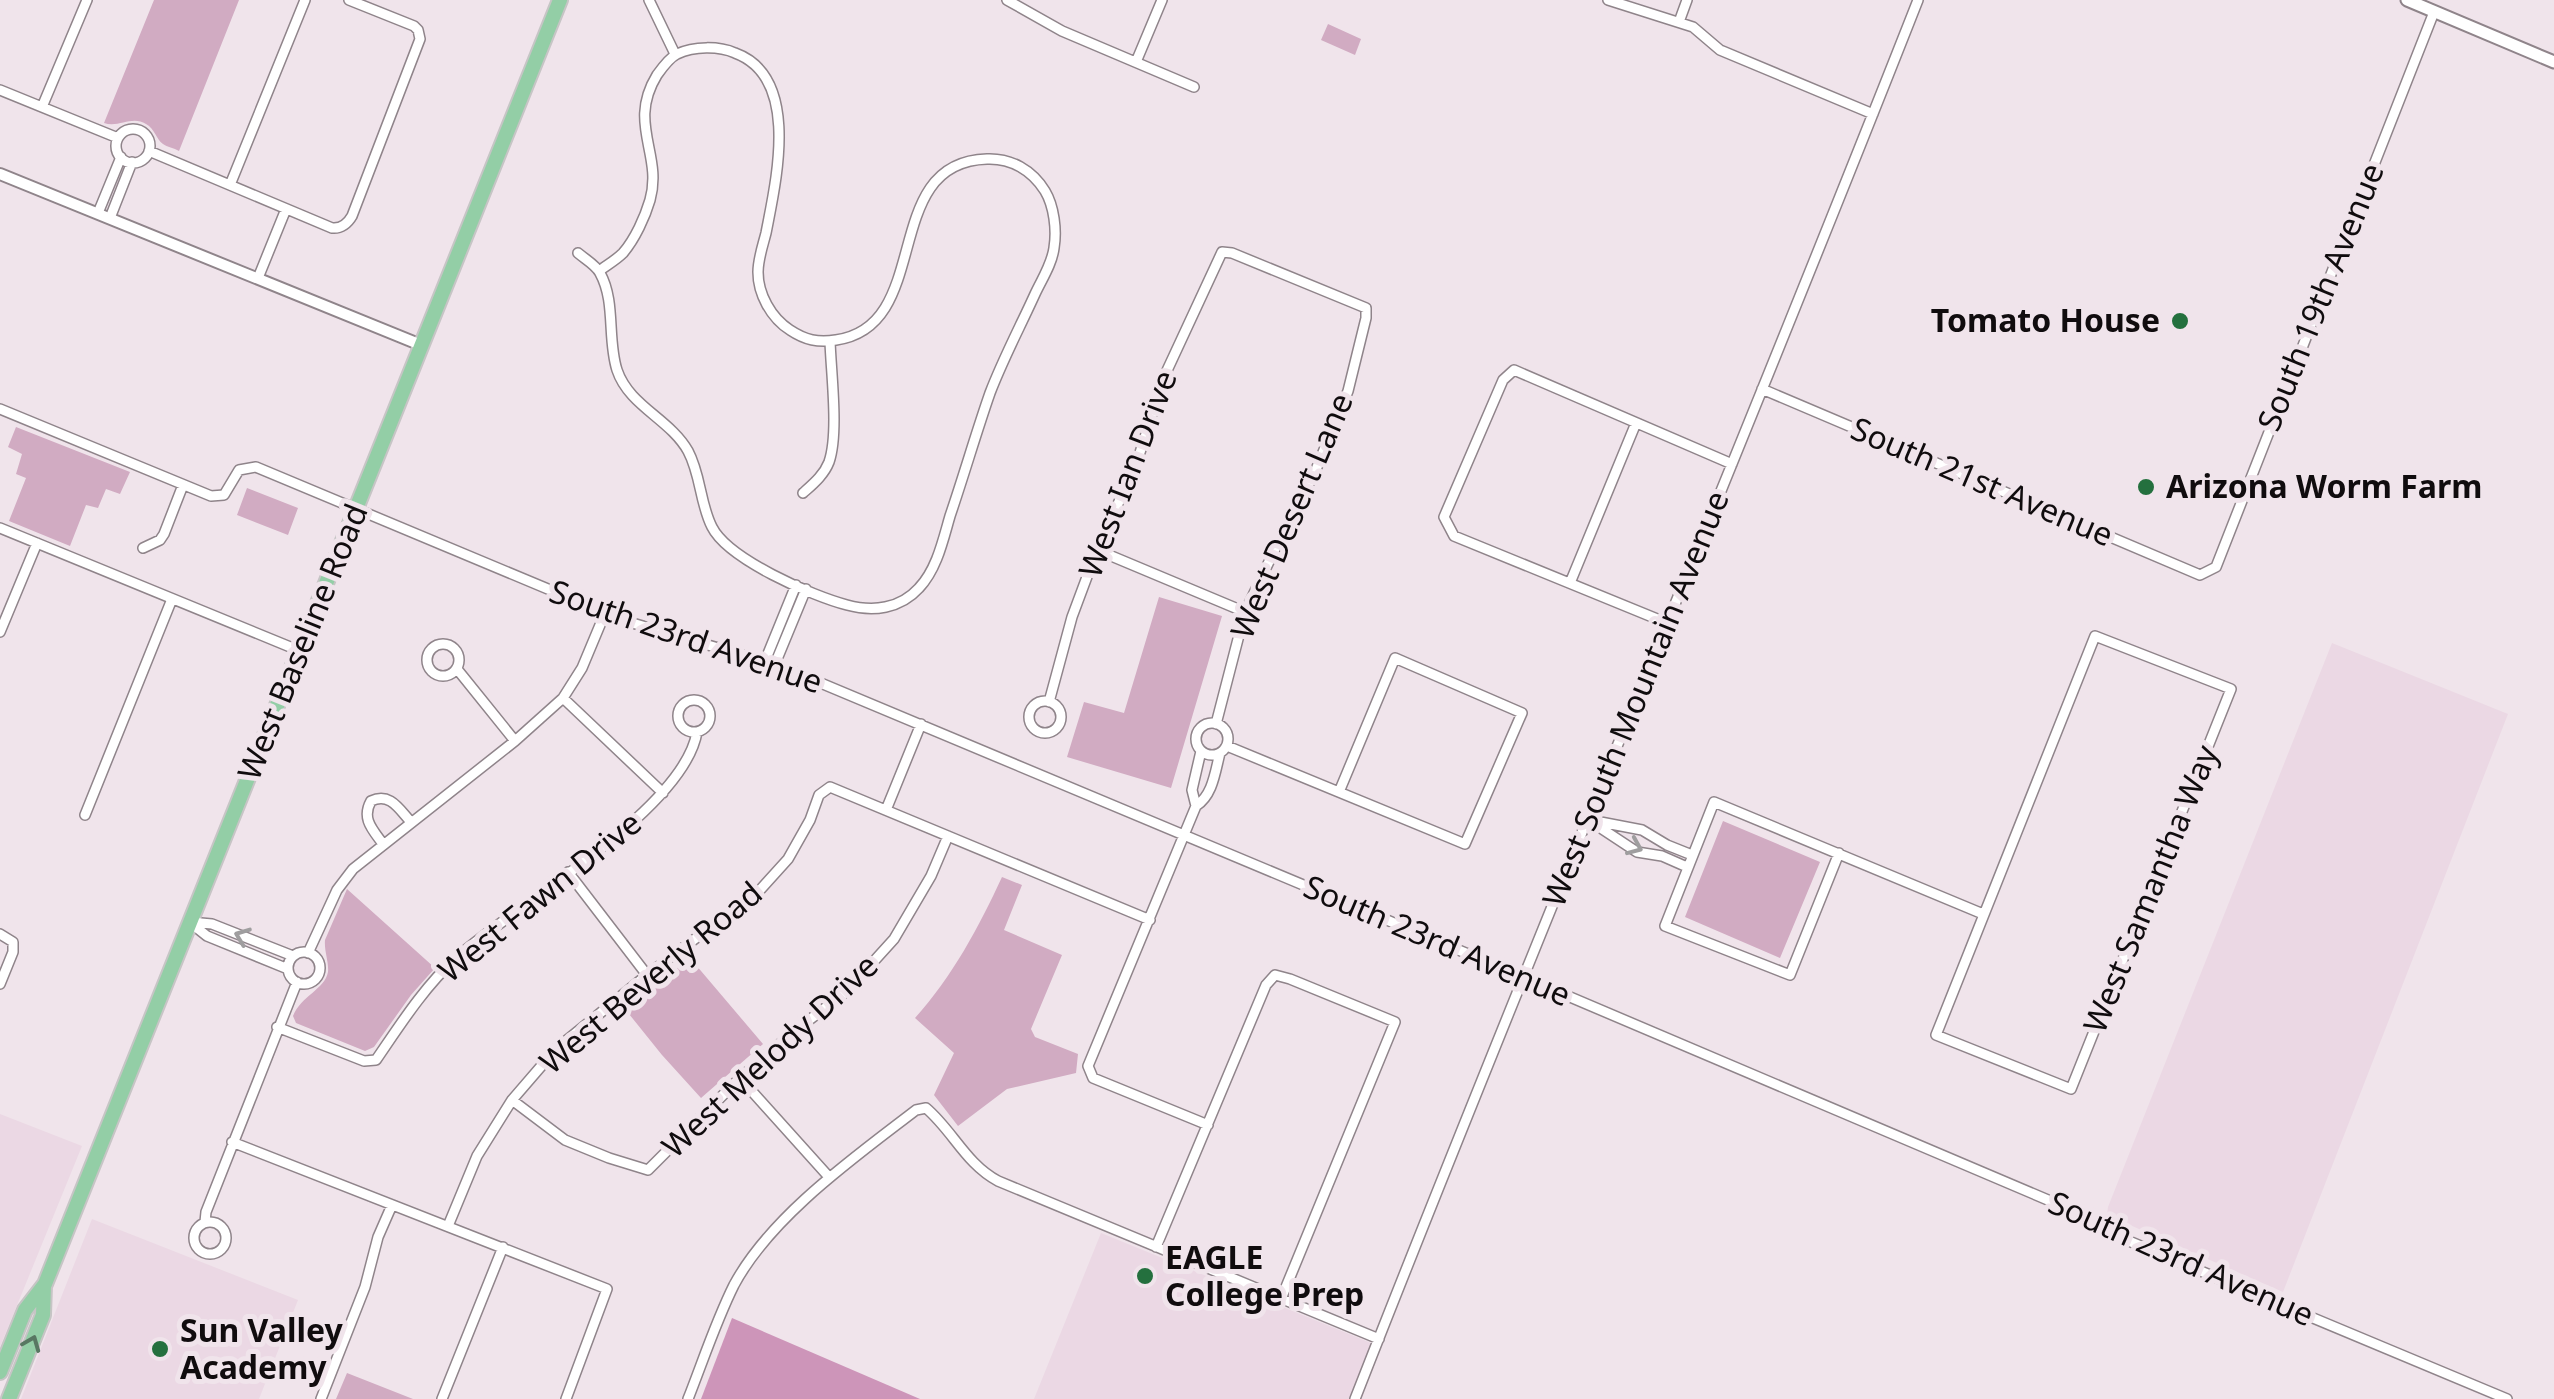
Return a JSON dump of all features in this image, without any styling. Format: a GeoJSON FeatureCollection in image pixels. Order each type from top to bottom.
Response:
{"type":"FeatureCollection","features":[{"type":"Feature","properties":{"kind":"main road","name":"West Baseline Road"},"geometry":{"type":"LineString","coordinates":[[0,1372],[25,1310],[44,1284],[560,0]]}},
{"type":"Feature","properties":{"kind":"main road"},"geometry":{"type":"LineString","coordinates":[[2408,0],[2554,62]]}},
{"type":"Feature","properties":{"kind":"main road","name":"West Baseline Road"},"geometry":{"type":"LineString","coordinates":[[9,1399],[43,1315],[44,1284]]}},
{"type":"Feature","properties":{"kind":"street"},"geometry":{"type":"LineString","coordinates":[[42,108],[86,0]]}},
{"type":"Feature","properties":{"kind":"street"},"geometry":{"type":"LineString","coordinates":[[230,185],[305,0]]}},
{"type":"Feature","properties":{"kind":"street"},"geometry":{"type":"LineString","coordinates":[[149,151],[332,228],[346,224],[420,39],[414,26],[349,0]]}},
{"type":"Feature","properties":{"kind":"street"},"geometry":{"type":"LineString","coordinates":[[649,0],[675,54]]}},
{"type":"Feature","properties":{"kind":"street"},"geometry":{"type":"LineString","coordinates":[[1007,0],[1062,31],[1194,87]]}},
{"type":"Feature","properties":{"kind":"street"},"geometry":{"type":"LineString","coordinates":[[1136,62],[1162,0]]}},
{"type":"Feature","properties":{"kind":"street"},"geometry":{"type":"LineString","coordinates":[[1608,0],[1700,31],[1720,50],[1873,114]]}},
{"type":"Feature","properties":{"kind":"street"},"geometry":{"type":"LineString","coordinates":[[1678,22],[1687,0]]}},
{"type":"Feature","properties":{"kind":"street","name":"West South Mountain Avenue"},"geometry":{"type":"LineString","coordinates":[[1355,1399],[1918,0]]}},
{"type":"Feature","properties":{"kind":"street","name":"South 19th Avenue"},"geometry":{"type":"LineString","coordinates":[[2200,576],[2216,567],[2434,12]]}},
{"type":"Feature","properties":{"kind":"street"},"geometry":{"type":"LineString","coordinates":[[578,253],[599,271],[609,306],[616,368],[626,389],[671,430],[688,452],[712,528],[728,548],[756,567],[846,605],[876,610],[903,602],[922,586],[937,558],[991,390],[1054,253],[1056,225],[1046,192],[1022,166],[995,158],[966,160],[940,176],[922,199],[892,298],[876,324],[852,337],[806,340],[782,325],[763,300],[758,272],[774,188],[780,126],[770,86],[752,61],[717,48],[675,54],[646,94],[644,123],[652,170],[650,199],[622,254],[599,271]]}},
{"type":"Feature","properties":{"kind":"street"},"geometry":{"type":"LineString","coordinates":[[0,90],[118,138]]}},
{"type":"Feature","properties":{"kind":"street"},"geometry":{"type":"LineString","coordinates":[[126,130],[142,132],[149,151],[132,162],[121,157],[116,148],[118,138],[126,130]]}},
{"type":"Feature","properties":{"kind":"street"},"geometry":{"type":"LineString","coordinates":[[104,216],[121,157]]}},
{"type":"Feature","properties":{"kind":"street"},"geometry":{"type":"LineString","coordinates":[[104,216],[132,162]]}},
{"type":"Feature","properties":{"kind":"street"},"geometry":{"type":"LineString","coordinates":[[0,174],[421,345]]}},
{"type":"Feature","properties":{"kind":"street"},"geometry":{"type":"LineString","coordinates":[[112,178],[124,183]]}},
{"type":"Feature","properties":{"kind":"street"},"geometry":{"type":"LineString","coordinates":[[258,278],[286,209]]}},
{"type":"Feature","properties":{"kind":"street","name":"West Desert Lane"},"geometry":{"type":"LineString","coordinates":[[1216,724],[1245,612],[1315,472],[1348,390],[1366,318],[1366,308],[1222,252]]}},
{"type":"Feature","properties":{"kind":"street","name":"West Ian Drive"},"geometry":{"type":"LineString","coordinates":[[1049,702],[1072,617],[1096,550],[1137,462],[1164,378],[1222,252]]}},
{"type":"Feature","properties":{"kind":"street"},"geometry":{"type":"LineString","coordinates":[[803,493],[829,462],[833,433],[830,341]]}},
{"type":"Feature","properties":{"kind":"street"},"geometry":{"type":"LineString","coordinates":[[1667,623],[1454,536],[1444,517],[1502,380],[1514,370],[1732,464]]}},
{"type":"Feature","properties":{"kind":"street","name":"South 21st Avenue"},"geometry":{"type":"LineString","coordinates":[[1762,389],[2200,576]]}},
{"type":"Feature","properties":{"kind":"street"},"geometry":{"type":"LineString","coordinates":[[0,409],[183,484],[164,534],[143,548]]}},
{"type":"Feature","properties":{"kind":"street"},"geometry":{"type":"LineString","coordinates":[[1570,583],[1636,422]]}},
{"type":"Feature","properties":{"kind":"street","name":"South 23rd Avenue"},"geometry":{"type":"LineString","coordinates":[[183,484],[211,496],[222,496],[236,472],[252,466],[605,613],[770,662],[1523,977],[2094,1220],[2112,1234],[2507,1399]]}},
{"type":"Feature","properties":{"kind":"street"},"geometry":{"type":"LineString","coordinates":[[0,528],[300,651]]}},
{"type":"Feature","properties":{"kind":"street"},"geometry":{"type":"LineString","coordinates":[[0,632],[37,543]]}},
{"type":"Feature","properties":{"kind":"street"},"geometry":{"type":"LineString","coordinates":[[1096,550],[1245,612]]}},
{"type":"Feature","properties":{"kind":"street"},"geometry":{"type":"LineString","coordinates":[[770,662],[801,586]]}},
{"type":"Feature","properties":{"kind":"street"},"geometry":{"type":"LineString","coordinates":[[84,814],[172,599]]}},
{"type":"Feature","properties":{"kind":"street"},"geometry":{"type":"LineString","coordinates":[[308,953],[336,890],[353,869],[515,741],[563,698],[582,668],[605,613]]}},
{"type":"Feature","properties":{"kind":"street","name":"West Samantha Way"},"geometry":{"type":"LineString","coordinates":[[2095,636],[2230,689],[2071,1089],[1936,1034],[1983,914],[2095,636]]}},
{"type":"Feature","properties":{"kind":"street"},"geometry":{"type":"LineString","coordinates":[[1208,1125],[1092,1078],[1088,1066],[1223,750],[1226,732],[1216,724],[1204,725],[1198,732],[1196,742],[1201,751],[1210,755],[1223,750],[1465,844],[1522,713],[1395,658],[1339,792]]}},
{"type":"Feature","properties":{"kind":"street"},"geometry":{"type":"LineString","coordinates":[[457,669],[515,741]]}},
{"type":"Feature","properties":{"kind":"street"},"geometry":{"type":"LineString","coordinates":[[563,698],[662,793]]}},
{"type":"Feature","properties":{"kind":"street"},"geometry":{"type":"LineString","coordinates":[[921,724],[886,810],[1150,920]]}},
{"type":"Feature","properties":{"kind":"street","name":"West Fawn Drive"},"geometry":{"type":"LineString","coordinates":[[278,1028],[364,1061],[376,1060],[409,1012],[454,960],[641,816],[691,753],[697,732]]}},
{"type":"Feature","properties":{"kind":"street"},"geometry":{"type":"LineString","coordinates":[[1196,806],[1192,798],[1201,751]]}},
{"type":"Feature","properties":{"kind":"street"},"geometry":{"type":"LineString","coordinates":[[1195,774],[1212,781]]}},
{"type":"Feature","properties":{"kind":"street","name":"West Beverly Road"},"geometry":{"type":"LineString","coordinates":[[448,1226],[476,1156],[512,1100],[556,1049],[760,890],[788,859],[819,795],[830,787],[886,810]]}},
{"type":"Feature","properties":{"kind":"street"},"geometry":{"type":"LineString","coordinates":[[383,844],[367,819],[371,801],[389,799],[411,822]]}},
{"type":"Feature","properties":{"kind":"street"},"geometry":{"type":"LineString","coordinates":[[1839,854],[1790,974],[1665,926],[1714,802],[1839,854],[1983,914]]}},
{"type":"Feature","properties":{"kind":"street"},"geometry":{"type":"LineString","coordinates":[[1587,819],[1642,830],[1692,855]]}},
{"type":"Feature","properties":{"kind":"street"},"geometry":{"type":"LineString","coordinates":[[1587,819],[1637,852],[1662,856],[1687,867]]}},
{"type":"Feature","properties":{"kind":"street","name":"West Melody Drive"},"geometry":{"type":"LineString","coordinates":[[512,1100],[565,1140],[648,1170],[740,1078],[846,992],[894,939],[931,876],[948,836]]}},
{"type":"Feature","properties":{"kind":"street"},"geometry":{"type":"LineString","coordinates":[[568,872],[647,975]]}},
{"type":"Feature","properties":{"kind":"street"},"geometry":{"type":"LineString","coordinates":[[190,922],[212,924],[294,956],[308,953],[316,959],[316,978],[307,984],[290,977],[288,969],[294,956]]}},
{"type":"Feature","properties":{"kind":"street"},"geometry":{"type":"LineString","coordinates":[[190,922],[207,936],[288,969]]}},
{"type":"Feature","properties":{"kind":"street"},"geometry":{"type":"LineString","coordinates":[[0,934],[13,942],[0,984]]}},
{"type":"Feature","properties":{"kind":"street"},"geometry":{"type":"LineString","coordinates":[[1156,1247],[1266,985],[1275,974],[1290,978],[1395,1022],[1282,1299]]}},
{"type":"Feature","properties":{"kind":"street"},"geometry":{"type":"LineString","coordinates":[[205,1222],[232,1142],[297,982]]}},
{"type":"Feature","properties":{"kind":"street"},"geometry":{"type":"LineString","coordinates":[[740,1078],[829,1177]]}},
{"type":"Feature","properties":{"kind":"street"},"geometry":{"type":"LineString","coordinates":[[688,1399],[736,1283],[768,1238],[829,1177],[916,1110],[926,1108],[984,1174],[1379,1338]]}},
{"type":"Feature","properties":{"kind":"street"},"geometry":{"type":"LineString","coordinates":[[232,1142],[607,1289],[566,1399]]}},
{"type":"Feature","properties":{"kind":"street"},"geometry":{"type":"LineString","coordinates":[[321,1399],[392,1205]]}},
{"type":"Feature","properties":{"kind":"street"},"geometry":{"type":"LineString","coordinates":[[442,1399],[503,1247]]}},
{"type":"Feature","properties":{"kind":"shaded area"},"geometry":{"type":"Polygon","coordinates":[[[154,0],[239,0],[179,151],[163,144],[141,122],[104,123],[154,0]]]}},
{"type":"Feature","properties":{"kind":"shaded area"},"geometry":{"type":"Polygon","coordinates":[[[1328,24],[1361,39],[1355,55],[1321,40],[1328,24]]]}},
{"type":"Feature","properties":{"kind":"shaded area"},"geometry":{"type":"Polygon","coordinates":[[[16,427],[130,472],[120,494],[106,489],[98,508],[86,505],[70,546],[9,521],[26,478],[16,474],[22,454],[8,447],[16,427]]]}},
{"type":"Feature","properties":{"kind":"shaded area"},"geometry":{"type":"Polygon","coordinates":[[[247,488],[298,508],[288,535],[237,515],[247,488]]]}},
{"type":"Feature","properties":{"kind":"shaded area"},"geometry":{"type":"Polygon","coordinates":[[[1159,597],[1222,616],[1171,788],[1067,757],[1084,702],[1124,713],[1159,597]]]}},
{"type":"Feature","properties":{"kind":"shaded area"},"geometry":{"type":"Polygon","coordinates":[[[2332,643],[2508,714],[2283,1292],[2107,1215],[2332,643]]]}},
{"type":"Feature","properties":{"kind":"shaded area"},"geometry":{"type":"Polygon","coordinates":[[[1723,821],[1820,862],[1780,958],[1685,917],[1723,821]]]}},
{"type":"Feature","properties":{"kind":"shaded area"},"geometry":{"type":"Polygon","coordinates":[[[1002,877],[1022,885],[1004,930],[1062,955],[1031,1029],[1035,1037],[1078,1054],[1076,1073],[1007,1089],[958,1126],[934,1095],[954,1053],[915,1018],[964,951],[1002,877]]]}},
{"type":"Feature","properties":{"kind":"shaded area"},"geometry":{"type":"Polygon","coordinates":[[[347,889],[435,968],[374,1047],[365,1051],[296,1023],[293,1016],[326,978],[325,940],[347,889]]]}},
{"type":"Feature","properties":{"kind":"shaded area"},"geometry":{"type":"Polygon","coordinates":[[[690,958],[763,1044],[701,1098],[625,1009],[690,958]]]}},
{"type":"Feature","properties":{"kind":"shaded area"},"geometry":{"type":"Polygon","coordinates":[[[0,1114],[82,1146],[0,1347],[0,1114]]]}},
{"type":"Feature","properties":{"kind":"shaded area","name":"Sun Valley Academy"},"geometry":{"type":"Polygon","coordinates":[[[92,1219],[298,1300],[259,1399],[21,1399],[92,1219]]]}},
{"type":"Feature","properties":{"kind":"shaded area","name":"EAGLE College Prep"},"geometry":{"type":"Polygon","coordinates":[[[1101,1233],[1371,1343],[1350,1399],[1034,1399],[1101,1233]]]}},
{"type":"Feature","properties":{"kind":"shaded area"},"geometry":{"type":"Polygon","coordinates":[[[732,1318],[920,1399],[701,1399],[732,1318]]]}},
{"type":"Feature","properties":{"kind":"shaded area"},"geometry":{"type":"Polygon","coordinates":[[[347,1373],[413,1399],[336,1399],[347,1373]]]}},
{"type":"Feature","properties":{"kind":"place","name":"Tomato House"},"geometry":{"type":"Point","coordinates":[2180,321]}},
{"type":"Feature","properties":{"kind":"place","name":"Arizona Worm Farm"},"geometry":{"type":"Point","coordinates":[2146,487]}},
{"type":"Feature","properties":{"kind":"place","name":"EAGLE College Prep"},"geometry":{"type":"Point","coordinates":[1145,1276]}},
{"type":"Feature","properties":{"kind":"place","name":"Sun Valley Academy"},"geometry":{"type":"Point","coordinates":[160,1349]}}]}
